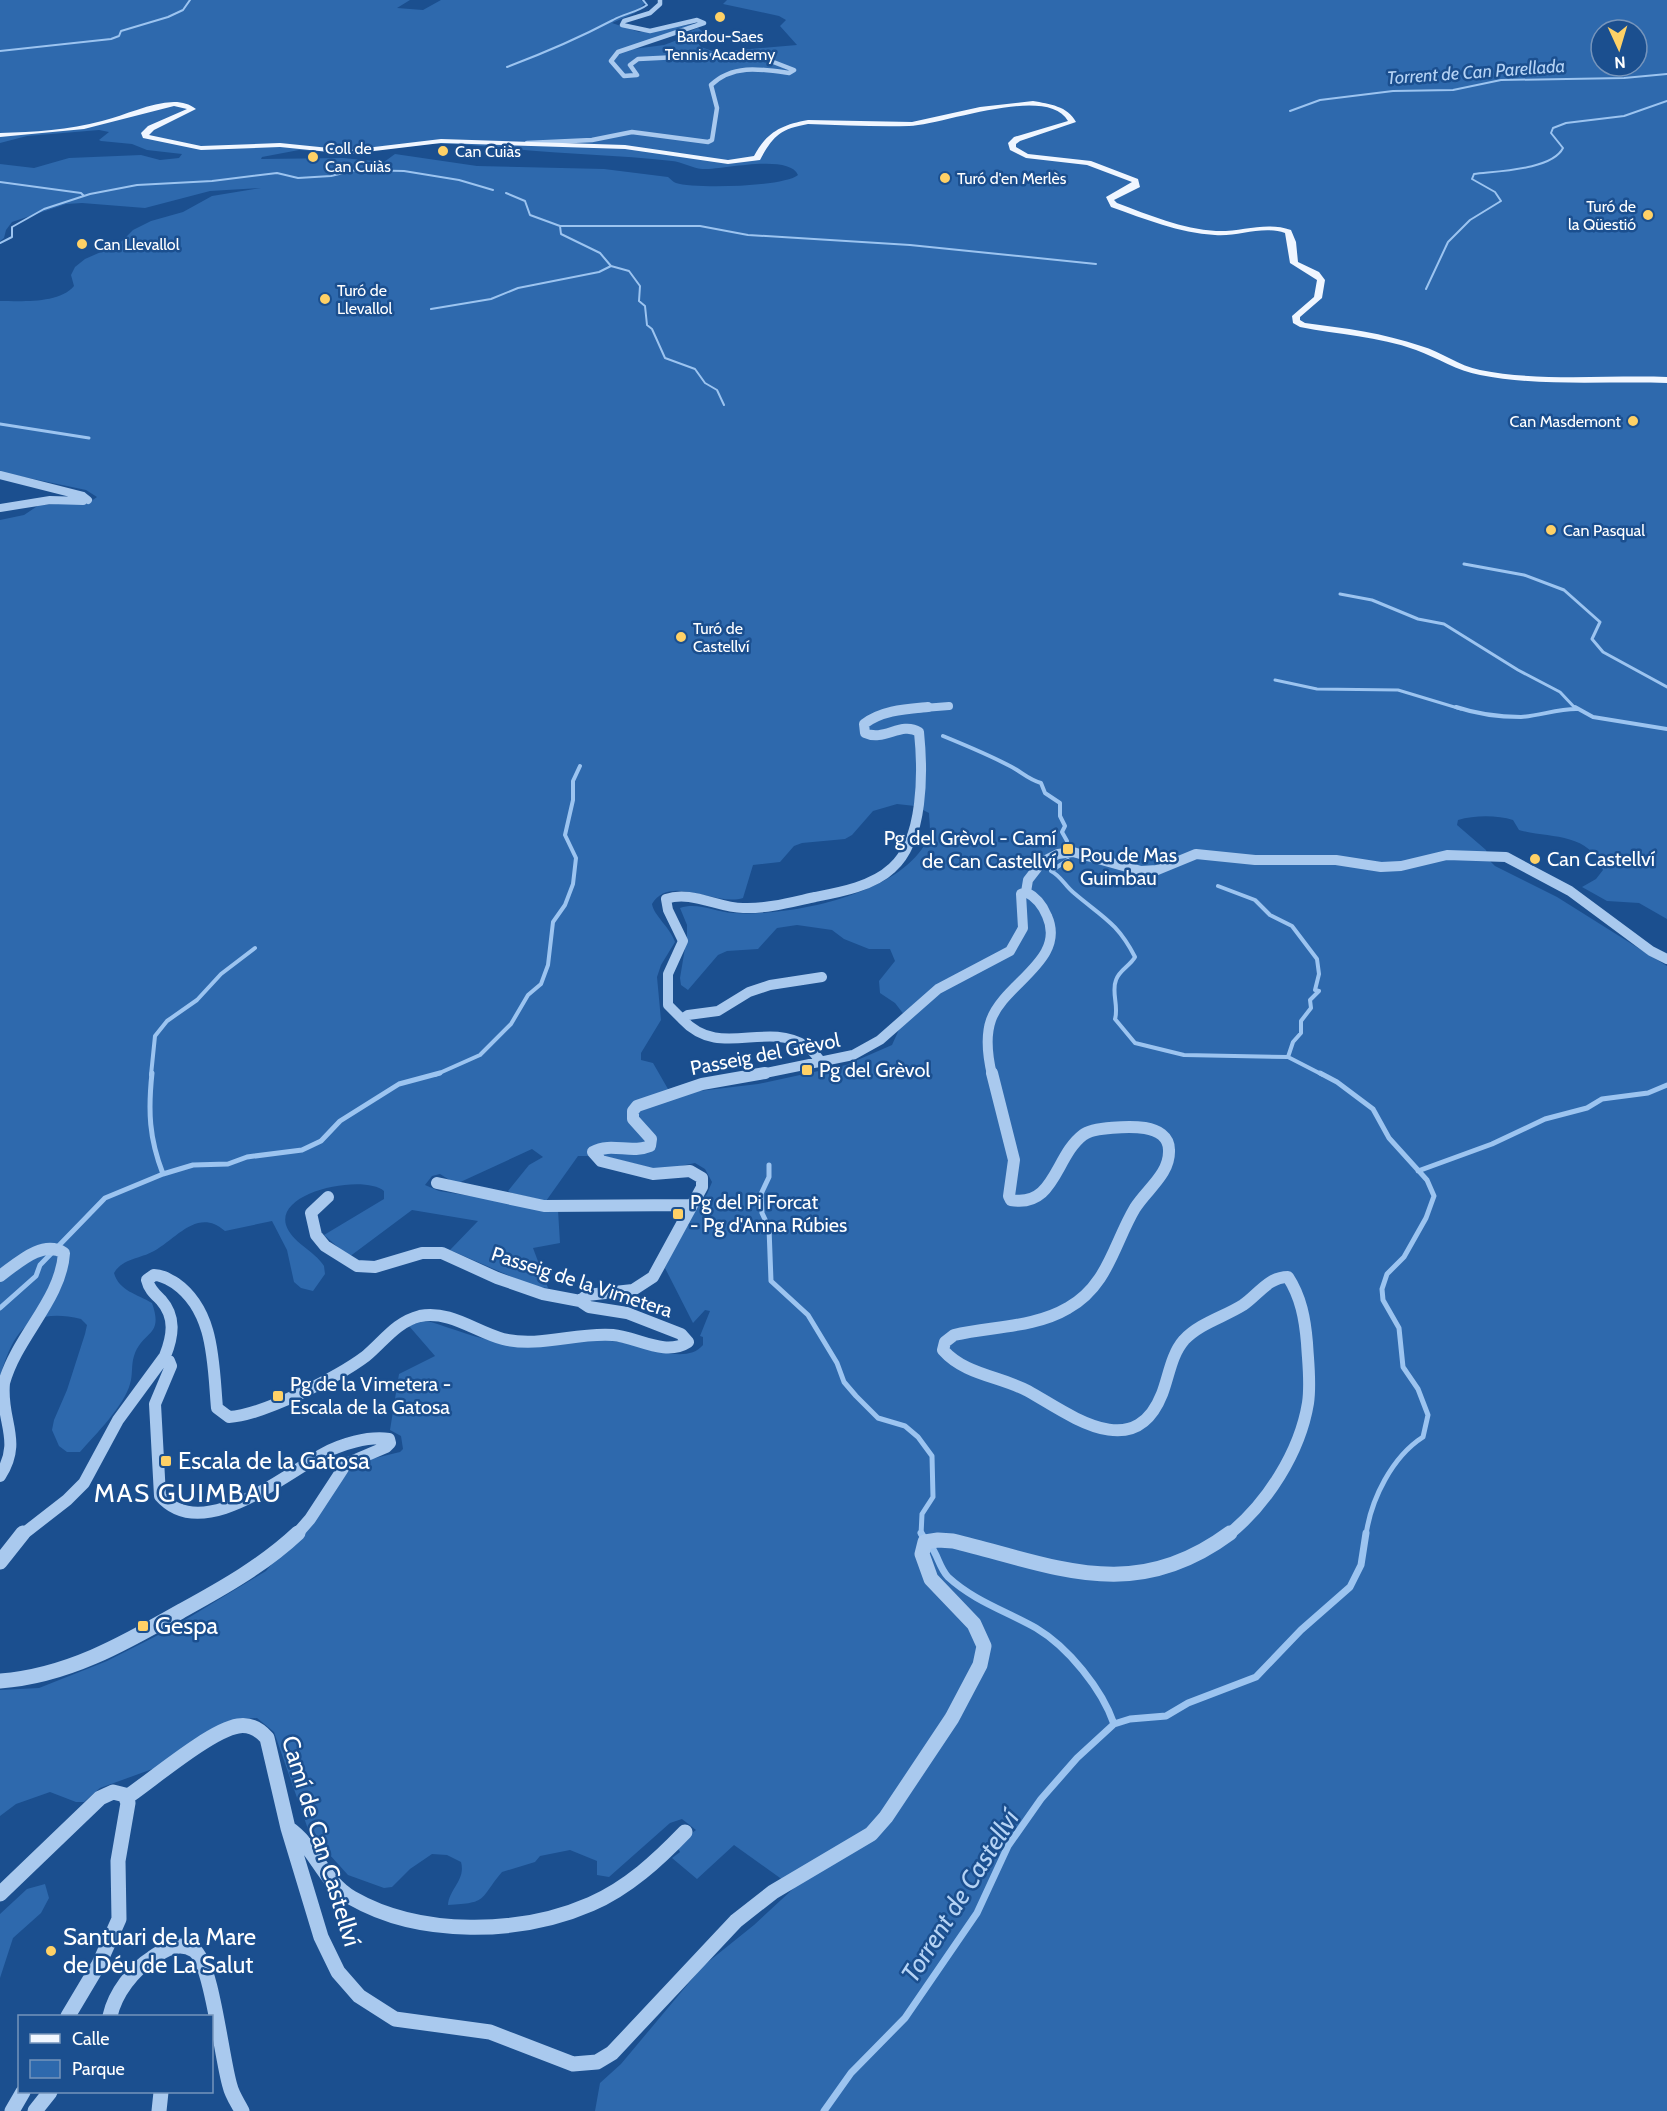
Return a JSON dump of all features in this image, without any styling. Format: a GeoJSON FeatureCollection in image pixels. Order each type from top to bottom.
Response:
{"type":"FeatureCollection","features":[{"type":"Feature","properties":{"kind":"main road"},"geometry":{"type":"LineString","coordinates":[[0,135],[29,134],[98,125],[155,107],[176,104],[187,105],[192,109],[151,128],[145,133],[146,136],[194,147],[285,146],[344,152],[431,141],[625,147],[715,161],[741,162],[757,158],[768,139],[783,129],[801,123],[822,120],[912,124],[993,107],[1028,103],[1047,105],[1069,116],[1072,122],[1017,140],[1012,143],[1013,148],[1026,156],[1088,163],[1135,181],[1137,185],[1133,188],[1109,199],[1114,205],[1199,232],[1229,233],[1270,228],[1288,232],[1294,263],[1322,280],[1318,298],[1296,316],[1296,321],[1303,325],[1322,330],[1368,333],[1420,348],[1462,368],[1481,373],[1560,380],[1608,378],[1667,380]]}},
{"type":"Feature","properties":{"kind":"street"},"geometry":{"type":"LineString","coordinates":[[521,145],[592,140],[632,132],[708,142],[712,140],[712,131],[719,114],[711,85],[718,78],[738,70],[789,73],[794,70],[760,57],[717,54],[638,59],[630,65],[637,75],[624,76],[611,61],[614,55],[624,50],[669,38],[705,22],[697,20],[657,30],[639,31],[623,26],[621,23],[652,11],[660,4],[660,0]]}},
{"type":"Feature","properties":{"kind":"street"},"geometry":{"type":"LineString","coordinates":[[0,476],[37,483],[83,496],[88,500],[45,500],[16,507],[0,508]]}},
{"type":"Feature","properties":{"kind":"street"},"geometry":{"type":"LineString","coordinates":[[822,1063],[813,1049],[799,1042],[762,1036],[705,1037],[690,1030],[682,1019],[672,1012],[668,1005],[668,974],[683,941],[680,929],[667,909],[666,899],[678,896],[729,907],[749,908],[819,897],[886,872],[896,864],[910,841],[922,787],[919,732],[916,728],[906,728],[884,737],[875,737],[865,733],[864,726],[867,720],[885,714],[949,706]]}},
{"type":"Feature","properties":{"kind":"street"},"geometry":{"type":"LineString","coordinates":[[1026,892],[1028,880],[1035,868],[1049,858],[1073,852],[1119,867],[1141,871],[1157,870],[1197,854],[1255,860],[1336,860],[1381,867],[1408,865],[1447,855],[1506,857],[1570,891],[1667,959]]}},
{"type":"Feature","properties":{"kind":"street","name":"Passeig del Grèvol"},"geometry":{"type":"LineString","coordinates":[[691,1205],[703,1183],[698,1174],[685,1171],[653,1174],[601,1161],[593,1153],[602,1148],[638,1150],[650,1146],[651,1138],[635,1123],[633,1113],[637,1106],[648,1100],[711,1082],[822,1063],[871,1046],[938,989],[1010,951],[1017,944],[1025,927],[1020,900],[1021,894],[1026,892]]}},
{"type":"Feature","properties":{"kind":"street","name":"Camí de Can Castellví"},"geometry":{"type":"LineString","coordinates":[[127,1797],[209,1738],[227,1729],[245,1725],[259,1730],[267,1738],[288,1828],[329,1956],[348,1984],[371,2006],[395,2019],[498,2034],[573,2064],[597,2061],[612,2053],[720,1935],[736,1921],[772,1892],[860,1842],[875,1830],[952,1718],[980,1665],[984,1646],[974,1624],[931,1579],[922,1554],[925,1542],[945,1540],[1062,1568],[1122,1575],[1154,1570],[1192,1555],[1223,1540],[1248,1519],[1272,1487],[1295,1440],[1309,1399],[1308,1341],[1296,1293],[1288,1277],[1276,1278],[1247,1302],[1185,1339],[1173,1356],[1162,1395],[1153,1411],[1144,1421],[1119,1432],[1093,1428],[1022,1388],[960,1364],[943,1350],[945,1342],[954,1335],[1041,1320],[1064,1310],[1084,1297],[1110,1264],[1137,1204],[1165,1169],[1170,1154],[1166,1138],[1159,1132],[1148,1128],[1134,1126],[1085,1133],[1078,1137],[1055,1178],[1044,1190],[1024,1202],[1011,1200],[1009,1196],[1014,1176],[1013,1154],[996,1091],[988,1038],[991,1019],[998,1006],[1046,953],[1054,935],[1050,918],[1036,898],[1026,892]]}},
{"type":"Feature","properties":{"kind":"street"},"geometry":{"type":"LineString","coordinates":[[682,1019],[685,1016],[718,1011],[749,992],[770,985],[822,977]]}},
{"type":"Feature","properties":{"kind":"street"},"geometry":{"type":"LineString","coordinates":[[437,1184],[543,1206],[691,1205],[663,1262],[649,1281],[633,1290],[587,1295],[580,1301]]}},
{"type":"Feature","properties":{"kind":"street","name":"Passeig de la Vimetera"},"geometry":{"type":"LineString","coordinates":[[0,1562],[22,1534],[71,1497],[86,1481],[119,1418],[162,1360],[169,1346],[172,1323],[167,1305],[147,1283],[148,1278],[156,1275],[184,1290],[200,1306],[207,1330],[217,1408],[222,1414],[230,1417],[250,1413],[353,1365],[399,1326],[421,1316],[439,1316],[513,1341],[611,1335],[670,1348],[682,1347],[688,1342],[681,1334],[627,1313],[589,1307],[580,1301],[543,1294],[438,1252],[422,1253],[375,1267],[357,1266],[340,1257],[316,1235],[311,1213],[327,1197]]}},
{"type":"Feature","properties":{"kind":"street"},"geometry":{"type":"LineString","coordinates":[[0,1276],[45,1249],[58,1248],[64,1253],[55,1284],[17,1348],[4,1386],[0,1402],[1,1419],[12,1453],[7,1468],[0,1476]]}},
{"type":"Feature","properties":{"kind":"street"},"geometry":{"type":"LineString","coordinates":[[0,1681],[56,1671],[118,1647],[236,1581],[298,1534],[331,1483],[349,1462],[358,1456],[385,1448],[390,1443],[389,1439],[383,1437],[338,1447],[279,1483],[236,1503],[202,1513],[178,1511],[164,1503],[160,1496],[155,1404],[171,1366],[169,1361],[162,1360]]}},
{"type":"Feature","properties":{"kind":"street"},"geometry":{"type":"LineString","coordinates":[[0,1894],[100,1798],[116,1792],[127,1797],[128,1803],[118,1861],[119,1919],[99,1964],[69,2015]]}},
{"type":"Feature","properties":{"kind":"street"},"geometry":{"type":"LineString","coordinates":[[288,1828],[300,1835],[336,1887],[351,1898],[394,1917],[445,1925],[474,1926],[549,1917],[590,1905],[637,1877],[660,1859],[685,1832]]}},
{"type":"Feature","properties":{"kind":"street"},"geometry":{"type":"LineString","coordinates":[[110,2015],[112,2002],[156,1953],[173,1946],[195,1950],[203,1959],[206,1970],[230,2088],[243,2111]]}},
{"type":"Feature","properties":{"kind":"street"},"geometry":{"type":"LineString","coordinates":[[12,2111],[22,2093]]}},
{"type":"Feature","properties":{"kind":"street"},"geometry":{"type":"LineString","coordinates":[[35,2111],[48,2093]]}},
{"type":"Feature","properties":{"kind":"street"},"geometry":{"type":"LineString","coordinates":[[159,2111],[160,2093]]}},
{"type":"Feature","properties":{"kind":"green space"},"geometry":{"type":"Polygon","coordinates":[[[0,0],[410,0],[397,8],[423,10],[441,0],[641,0],[645,3],[635,13],[612,23],[639,32],[701,23],[659,40],[618,51],[664,45],[688,36],[683,34],[698,28],[702,31],[703,38],[695,40],[701,47],[715,52],[797,45],[780,26],[786,20],[779,16],[723,4],[727,0],[1667,0],[1667,919],[1639,903],[1607,901],[1582,887],[1596,879],[1603,870],[1596,857],[1578,843],[1556,836],[1519,830],[1513,820],[1500,817],[1465,818],[1458,820],[1457,825],[1486,850],[1490,861],[1495,866],[1557,897],[1667,966],[1667,2111],[595,2111],[600,2083],[621,2064],[703,1966],[754,1925],[794,1888],[734,1845],[697,1879],[672,1858],[680,1852],[676,1845],[696,1830],[682,1819],[670,1823],[609,1877],[597,1875],[597,1861],[570,1850],[540,1856],[535,1862],[502,1872],[486,1894],[477,1901],[448,1905],[462,1868],[461,1862],[447,1855],[432,1854],[410,1869],[392,1887],[384,1888],[348,1875],[309,1832],[274,1732],[257,1718],[240,1719],[158,1767],[100,1788],[84,1802],[76,1802],[50,1792],[16,1804],[0,1816],[0,1690],[39,1688],[107,1661],[170,1629],[266,1571],[349,1471],[367,1460],[400,1452],[403,1449],[401,1436],[390,1430],[399,1374],[435,1356],[409,1326],[422,1321],[431,1322],[501,1342],[531,1344],[591,1340],[620,1342],[675,1354],[686,1354],[703,1345],[703,1337],[700,1336],[710,1311],[705,1310],[693,1323],[665,1268],[693,1210],[707,1194],[712,1182],[705,1169],[695,1163],[661,1170],[603,1156],[578,1156],[546,1201],[508,1191],[529,1165],[543,1157],[532,1149],[456,1184],[440,1174],[432,1176],[425,1185],[439,1191],[558,1210],[560,1243],[533,1248],[548,1288],[533,1286],[450,1250],[478,1221],[412,1210],[349,1257],[324,1235],[384,1199],[384,1191],[374,1186],[342,1185],[307,1195],[294,1203],[287,1213],[286,1225],[293,1237],[315,1255],[324,1266],[325,1274],[313,1291],[301,1288],[294,1282],[287,1250],[272,1221],[225,1231],[215,1224],[197,1223],[149,1254],[132,1259],[118,1268],[114,1273],[116,1279],[124,1288],[152,1303],[156,1322],[134,1356],[130,1384],[122,1402],[80,1452],[67,1452],[59,1446],[52,1430],[85,1334],[87,1325],[81,1319],[48,1316],[26,1326],[11,1347],[0,1377],[0,520],[24,515],[39,505],[90,502],[97,497],[86,490],[0,472],[0,301],[29,301],[59,296],[74,286],[71,275],[75,267],[85,259],[119,244],[133,230],[151,221],[183,212],[212,196],[261,188],[210,191],[145,208],[82,203],[66,204],[12,222],[0,241],[0,164],[34,168],[69,158],[141,155],[160,160],[179,158],[182,154],[147,150],[132,144],[101,141],[99,140],[109,132],[99,130],[27,136],[0,143],[0,0]],[[431,144],[350,153],[299,150],[261,159],[343,158],[384,162],[395,154],[477,166],[604,169],[668,177],[676,183],[701,186],[738,186],[776,182],[798,175],[792,168],[782,165],[754,164],[702,169],[652,159],[431,144]],[[897,804],[873,811],[852,835],[845,839],[802,843],[794,846],[780,862],[753,865],[743,898],[732,900],[670,891],[660,895],[652,904],[675,942],[661,965],[657,977],[661,1020],[641,1053],[641,1060],[653,1063],[668,1089],[699,1091],[758,1084],[846,1065],[892,1045],[905,1016],[895,1003],[880,993],[879,981],[895,961],[890,949],[869,949],[844,939],[832,930],[797,925],[777,928],[758,949],[727,951],[718,955],[688,990],[681,985],[680,978],[687,925],[680,908],[693,906],[733,913],[784,911],[814,906],[872,887],[897,873],[916,856],[929,836],[929,813],[915,806],[897,804]]]}},
{"type":"Feature","properties":{"kind":"green space"},"geometry":{"type":"Polygon","coordinates":[[[45,1884],[49,1898],[41,1913],[13,1938],[0,1978],[0,1914],[27,1889],[45,1884]]]}},
{"type":"Feature","properties":{"kind":"waterway"},"geometry":{"type":"LineString","coordinates":[[0,51],[111,39],[119,36],[121,31],[168,17],[183,10],[190,0]]}},
{"type":"Feature","properties":{"kind":"waterway"},"geometry":{"type":"LineString","coordinates":[[507,67],[639,10],[647,5],[643,0]]}},
{"type":"Feature","properties":{"kind":"waterway","name":"Torrent de Can Parellada"},"geometry":{"type":"LineString","coordinates":[[1290,111],[1320,100],[1393,91],[1453,90],[1501,80],[1624,78],[1667,74]]}},
{"type":"Feature","properties":{"kind":"waterway"},"geometry":{"type":"LineString","coordinates":[[1426,289],[1448,242],[1470,220],[1501,201],[1495,192],[1472,179],[1474,174],[1523,168],[1548,161],[1563,148],[1551,133],[1553,128],[1566,123],[1624,116],[1667,101]]}},
{"type":"Feature","properties":{"kind":"waterway"},"geometry":{"type":"LineString","coordinates":[[84,196],[137,185],[212,181],[277,173],[298,178],[331,176],[356,170],[404,171],[459,180],[493,190]]}},
{"type":"Feature","properties":{"kind":"waterway"},"geometry":{"type":"LineString","coordinates":[[0,182],[81,193],[84,196]]}},
{"type":"Feature","properties":{"kind":"waterway"},"geometry":{"type":"LineString","coordinates":[[506,193],[525,201],[530,215],[560,226]]}},
{"type":"Feature","properties":{"kind":"waterway"},"geometry":{"type":"LineString","coordinates":[[0,243],[12,237],[12,227],[44,209],[84,196]]}},
{"type":"Feature","properties":{"kind":"waterway"},"geometry":{"type":"LineString","coordinates":[[560,226],[700,226],[748,235],[910,245],[1096,264]]}},
{"type":"Feature","properties":{"kind":"waterway"},"geometry":{"type":"LineString","coordinates":[[560,226],[561,234],[600,253],[611,266]]}},
{"type":"Feature","properties":{"kind":"waterway"},"geometry":{"type":"LineString","coordinates":[[431,309],[491,299],[518,288],[599,272],[611,266]]}},
{"type":"Feature","properties":{"kind":"waterway"},"geometry":{"type":"LineString","coordinates":[[611,266],[629,271],[640,286],[639,301],[645,306],[647,325],[652,329],[665,358],[695,369],[705,383],[717,390],[724,405]]}},
{"type":"Feature","properties":{"kind":"waterway"},"geometry":{"type":"LineString","coordinates":[[0,424],[89,438]]}},
{"type":"Feature","properties":{"kind":"waterway"},"geometry":{"type":"LineString","coordinates":[[1464,564],[1524,575],[1564,590],[1600,622],[1592,639],[1603,652],[1667,687]]}},
{"type":"Feature","properties":{"kind":"waterway"},"geometry":{"type":"LineString","coordinates":[[1340,594],[1372,600],[1418,619],[1444,624],[1518,670],[1560,692],[1576,709],[1521,717],[1488,715],[1456,707]]}},
{"type":"Feature","properties":{"kind":"waterway"},"geometry":{"type":"LineString","coordinates":[[1275,680],[1317,689],[1398,690],[1461,709]]}},
{"type":"Feature","properties":{"kind":"waterway"},"geometry":{"type":"LineString","coordinates":[[1575,707],[1593,717],[1667,729]]}},
{"type":"Feature","properties":{"kind":"waterway"},"geometry":{"type":"LineString","coordinates":[[943,736],[1013,767],[1041,783],[1045,793],[1060,803],[1060,816],[1065,826],[1062,832],[1067,841]]}},
{"type":"Feature","properties":{"kind":"waterway"},"geometry":{"type":"LineString","coordinates":[[439,1073],[480,1055],[511,1024],[528,995],[541,984],[548,965],[553,922],[565,905],[573,884],[576,858],[565,835],[573,800],[573,781],[580,766]]}},
{"type":"Feature","properties":{"kind":"waterway"},"geometry":{"type":"LineString","coordinates":[[1068,860],[1051,871],[1115,928],[1135,957],[1117,977],[1114,989],[1115,1019],[1135,1043],[1184,1055],[1288,1057]]}},
{"type":"Feature","properties":{"kind":"waterway"},"geometry":{"type":"LineString","coordinates":[[1218,886],[1255,900],[1270,915],[1292,926],[1317,959],[1319,974],[1315,990],[1319,991],[1310,1000],[1311,1008],[1301,1021],[1301,1033],[1293,1042],[1288,1057]]}},
{"type":"Feature","properties":{"kind":"waterway"},"geometry":{"type":"LineString","coordinates":[[151,1075],[155,1036],[167,1021],[197,1000],[221,974],[255,948]]}},
{"type":"Feature","properties":{"kind":"waterway","name":"Torrent de Castellví"},"geometry":{"type":"LineString","coordinates":[[1288,1057],[1323,1075]]}},
{"type":"Feature","properties":{"kind":"waterway"},"geometry":{"type":"LineString","coordinates":[[152,1073],[150,1100],[152,1136],[163,1174]]}},
{"type":"Feature","properties":{"kind":"waterway"},"geometry":{"type":"LineString","coordinates":[[163,1174],[193,1165],[228,1164],[247,1157],[302,1150],[321,1141],[340,1121],[399,1084],[439,1073]]}},
{"type":"Feature","properties":{"kind":"waterway"},"geometry":{"type":"LineString","coordinates":[[435,1075],[439,1073]]}},
{"type":"Feature","properties":{"kind":"waterway","name":"Torrent de Castellví"},"geometry":{"type":"LineString","coordinates":[[1320,1073],[1337,1082],[1373,1109],[1389,1138],[1419,1171]]}},
{"type":"Feature","properties":{"kind":"waterway"},"geometry":{"type":"LineString","coordinates":[[1419,1171],[1492,1144],[1545,1119],[1587,1108],[1602,1099],[1648,1093],[1667,1085]]}},
{"type":"Feature","properties":{"kind":"waterway"},"geometry":{"type":"LineString","coordinates":[[769,1165],[769,1177],[761,1194],[762,1213],[769,1228],[771,1281],[808,1315],[837,1363],[844,1382],[856,1396],[878,1418],[905,1426],[918,1437],[932,1456],[933,1497],[922,1514],[921,1533]]}},
{"type":"Feature","properties":{"kind":"waterway","name":"Torrent de Castellví"},"geometry":{"type":"LineString","coordinates":[[1366,1535],[1378,1493],[1393,1467],[1412,1445],[1423,1437],[1428,1415],[1418,1389],[1403,1367],[1399,1328],[1383,1300],[1382,1289],[1387,1274],[1404,1257],[1426,1218],[1434,1196],[1427,1180],[1419,1171]]}},
{"type":"Feature","properties":{"kind":"waterway"},"geometry":{"type":"LineString","coordinates":[[0,1308],[36,1276],[40,1265],[105,1198],[163,1174]]}},
{"type":"Feature","properties":{"kind":"waterway"},"geometry":{"type":"LineString","coordinates":[[921,1533],[924,1538]]}},
{"type":"Feature","properties":{"kind":"waterway","name":"Torrent de Castellví"},"geometry":{"type":"LineString","coordinates":[[1114,1724],[1130,1719],[1166,1716],[1188,1703],[1256,1677],[1301,1630],[1350,1587],[1361,1565],[1366,1533]]}},
{"type":"Feature","properties":{"kind":"waterway"},"geometry":{"type":"LineString","coordinates":[[930,1545],[945,1573],[958,1585],[979,1599],[1036,1628],[1072,1657],[1101,1697],[1114,1724]]}},
{"type":"Feature","properties":{"kind":"waterway","name":"Torrent de Castellví"},"geometry":{"type":"LineString","coordinates":[[824,2111],[851,2073],[905,2018],[977,1913],[1008,1846],[1041,1799],[1077,1758],[1114,1724]]}},
{"type":"Feature","properties":{"kind":"place","name":"Bardou-Saes Tennis Academy"},"geometry":{"type":"Point","coordinates":[720,17]}},
{"type":"Feature","properties":{"kind":"place","name":"Can Cuiàs"},"geometry":{"type":"Point","coordinates":[443,151]}},
{"type":"Feature","properties":{"kind":"place","name":"Coll de Can Cuiàs"},"geometry":{"type":"Point","coordinates":[313,157]}},
{"type":"Feature","properties":{"kind":"place","name":"Turó d'en Merlès"},"geometry":{"type":"Point","coordinates":[945,178]}},
{"type":"Feature","properties":{"kind":"place","name":"Turó de la Qüestió"},"geometry":{"type":"Point","coordinates":[1648,215]}},
{"type":"Feature","properties":{"kind":"place","name":"Can Llevallol"},"geometry":{"type":"Point","coordinates":[82,244]}},
{"type":"Feature","properties":{"kind":"place","name":"Turó de Llevallol"},"geometry":{"type":"Point","coordinates":[325,299]}},
{"type":"Feature","properties":{"kind":"place","name":"Can Masdemont"},"geometry":{"type":"Point","coordinates":[1633,421]}},
{"type":"Feature","properties":{"kind":"place","name":"Can Pasqual"},"geometry":{"type":"Point","coordinates":[1551,530]}},
{"type":"Feature","properties":{"kind":"place","name":"Turó de Castellví"},"geometry":{"type":"Point","coordinates":[681,637]}},
{"type":"Feature","properties":{"kind":"place","name":"Pg del Grèvol - Camí de Can Castellví"},"geometry":{"type":"Point","coordinates":[1068,849]}},
{"type":"Feature","properties":{"kind":"place","name":"Can Castellví"},"geometry":{"type":"Point","coordinates":[1535,859]}},
{"type":"Feature","properties":{"kind":"place","name":"Pou de Mas Guimbau"},"geometry":{"type":"Point","coordinates":[1068,866]}},
{"type":"Feature","properties":{"kind":"place","name":"Pg del Grèvol"},"geometry":{"type":"Point","coordinates":[807,1070]}},
{"type":"Feature","properties":{"kind":"place","name":"Pg del Pi Forcat - Pg d'Anna Rúbies"},"geometry":{"type":"Point","coordinates":[678,1214]}},
{"type":"Feature","properties":{"kind":"place","name":"Pg de la Vimetera - Escala de la Gatosa"},"geometry":{"type":"Point","coordinates":[278,1396]}},
{"type":"Feature","properties":{"kind":"place","name":"Escala de la Gatosa"},"geometry":{"type":"Point","coordinates":[166,1461]}},
{"type":"Feature","properties":{"kind":"place","name":"Gespa"},"geometry":{"type":"Point","coordinates":[143,1626]}},
{"type":"Feature","properties":{"kind":"place","name":"Santuari de la Mare de Déu de La Salut"},"geometry":{"type":"Point","coordinates":[51,1951]}},
{"type":"Feature","properties":{"kind":"district","name":"MAS GUIMBAU"},"geometry":{"type":"Point","coordinates":[188,1493]}}]}
